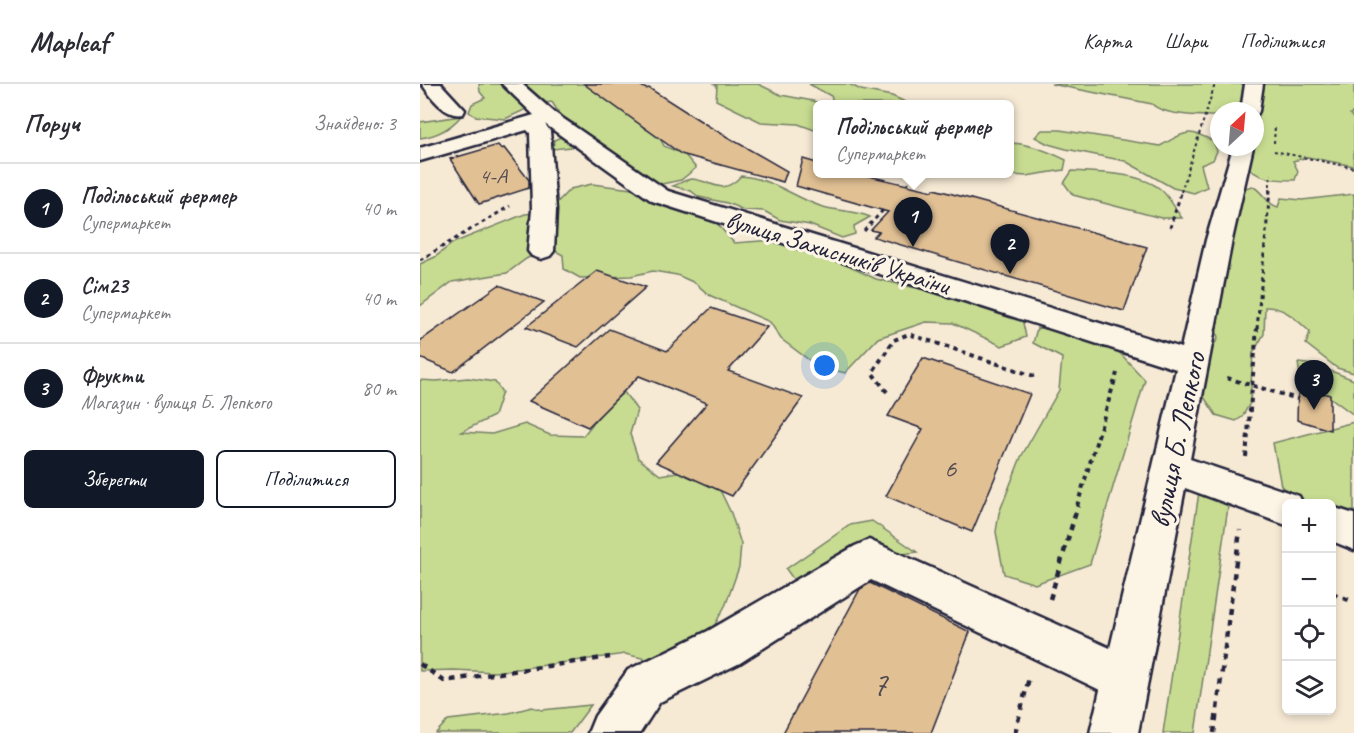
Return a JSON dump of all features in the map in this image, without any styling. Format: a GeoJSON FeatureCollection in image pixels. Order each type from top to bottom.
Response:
{"type":"FeatureCollection","features":[{"type":"Feature","properties":{"kind":"street"},"geometry":{"type":"LineString","coordinates":[[431,84],[456,110]]}},
{"type":"Feature","properties":{"kind":"street","name":"вулиця Захисників України"},"geometry":{"type":"LineString","coordinates":[[511,84],[539,120],[660,196],[1194,365]]}},
{"type":"Feature","properties":{"kind":"street"},"geometry":{"type":"LineString","coordinates":[[1251,102],[1254,84]]}},
{"type":"Feature","properties":{"kind":"street"},"geometry":{"type":"LineString","coordinates":[[420,155],[539,120],[544,210],[541,251]]}},
{"type":"Feature","properties":{"kind":"street","name":"вулиця Б. Лепкого"},"geometry":{"type":"LineString","coordinates":[[1114,733],[1219,240],[1258,156]]}},
{"type":"Feature","properties":{"kind":"street"},"geometry":{"type":"LineString","coordinates":[[1172,468],[1282,506]]}},
{"type":"Feature","properties":{"kind":"street"},"geometry":{"type":"LineString","coordinates":[[1336,525],[1354,532]]}},
{"type":"Feature","properties":{"kind":"street"},"geometry":{"type":"LineString","coordinates":[[612,733],[644,686],[724,647],[869,559],[1124,678]]}},
{"type":"Feature","properties":{"kind":"path"},"geometry":{"type":"LineString","coordinates":[[1170,228],[1215,84]]}},
{"type":"Feature","properties":{"kind":"path"},"geometry":{"type":"LineString","coordinates":[[1276,118],[1273,151],[1354,168]]}},
{"type":"Feature","properties":{"kind":"path"},"geometry":{"type":"LineString","coordinates":[[1214,733],[1242,518],[1253,385],[1258,156]]}},
{"type":"Feature","properties":{"kind":"path"},"geometry":{"type":"LineString","coordinates":[[907,184],[912,178]]}},
{"type":"Feature","properties":{"kind":"path"},"geometry":{"type":"LineString","coordinates":[[420,260],[542,187]]}},
{"type":"Feature","properties":{"kind":"path"},"geometry":{"type":"LineString","coordinates":[[887,392],[873,374],[874,370],[894,340],[909,334],[1037,377]]}},
{"type":"Feature","properties":{"kind":"path"},"geometry":{"type":"LineString","coordinates":[[1015,733],[1038,639],[1126,342]]}},
{"type":"Feature","properties":{"kind":"path"},"geometry":{"type":"LineString","coordinates":[[1194,365],[1298,399]]}},
{"type":"Feature","properties":{"kind":"path"},"geometry":{"type":"LineString","coordinates":[[1336,595],[1354,602]]}},
{"type":"Feature","properties":{"kind":"path"},"geometry":{"type":"LineString","coordinates":[[420,664],[444,681],[614,657]]}},
{"type":"Feature","properties":{"kind":"green space"},"geometry":{"type":"Polygon","coordinates":[[[479,84],[520,84],[528,89],[526,84],[601,84],[644,128],[659,136],[664,146],[685,155],[696,168],[681,180],[662,184],[634,173],[600,150],[594,137],[571,147],[553,149],[554,140],[577,130],[575,124],[561,116],[552,102],[537,104],[505,119],[475,116],[469,112],[472,104],[485,98],[480,92],[479,84]]]}},
{"type":"Feature","properties":{"kind":"green space"},"geometry":{"type":"Polygon","coordinates":[[[714,84],[758,84],[781,95],[813,101],[813,130],[798,124],[761,122],[716,100],[717,86],[714,84]]]}},
{"type":"Feature","properties":{"kind":"green space"},"geometry":{"type":"Polygon","coordinates":[[[809,84],[849,84],[861,90],[901,100],[833,100],[831,96],[809,84]]]}},
{"type":"Feature","properties":{"kind":"green space"},"geometry":{"type":"Polygon","coordinates":[[[1051,84],[1243,84],[1249,93],[1240,102],[1210,102],[1210,116],[1174,113],[1152,104],[1051,84]]]}},
{"type":"Feature","properties":{"kind":"green space"},"geometry":{"type":"Polygon","coordinates":[[[1257,84],[1354,84],[1354,112],[1350,114],[1354,120],[1354,166],[1308,157],[1293,161],[1298,171],[1295,180],[1267,178],[1255,173],[1244,163],[1249,156],[1264,156],[1264,102],[1256,102],[1257,84]]]}},
{"type":"Feature","properties":{"kind":"green space"},"geometry":{"type":"Polygon","coordinates":[[[461,116],[442,131],[420,138],[420,122],[461,116]]]}},
{"type":"Feature","properties":{"kind":"green space"},"geometry":{"type":"Polygon","coordinates":[[[1042,130],[1060,130],[1160,146],[1180,135],[1191,133],[1210,140],[1210,156],[1215,156],[1213,160],[1201,165],[1207,187],[1194,193],[1173,188],[1125,161],[1066,149],[1048,144],[1035,137],[1042,130]]]}},
{"type":"Feature","properties":{"kind":"green space"},"geometry":{"type":"Polygon","coordinates":[[[1014,143],[1038,148],[1066,160],[1064,170],[1026,176],[1014,175],[1014,143]]]}},
{"type":"Feature","properties":{"kind":"green space"},"geometry":{"type":"Polygon","coordinates":[[[1072,171],[1117,174],[1151,183],[1165,194],[1182,218],[1161,218],[1073,195],[1064,183],[1072,171]]]}},
{"type":"Feature","properties":{"kind":"green space"},"geometry":{"type":"Polygon","coordinates":[[[741,176],[762,180],[820,206],[870,217],[854,226],[855,234],[842,238],[810,225],[780,220],[764,211],[744,210],[727,203],[699,197],[691,191],[673,186],[692,179],[723,187],[741,176]]]}},
{"type":"Feature","properties":{"kind":"green space"},"geometry":{"type":"Polygon","coordinates":[[[592,184],[632,189],[714,220],[734,243],[774,240],[797,242],[876,279],[925,290],[977,297],[1022,318],[1026,337],[1002,346],[953,323],[926,322],[878,338],[845,373],[817,366],[781,339],[770,322],[709,295],[695,283],[677,275],[653,271],[631,276],[580,278],[564,269],[563,255],[548,247],[507,273],[452,282],[420,306],[420,264],[435,257],[453,243],[525,214],[548,212],[570,189],[592,184]]]}},
{"type":"Feature","properties":{"kind":"green space"},"geometry":{"type":"Polygon","coordinates":[[[1252,186],[1270,203],[1278,207],[1281,198],[1302,200],[1354,194],[1354,373],[1337,368],[1306,344],[1310,332],[1295,319],[1284,311],[1265,307],[1264,334],[1253,353],[1250,403],[1242,417],[1236,421],[1216,415],[1198,388],[1200,364],[1218,339],[1213,305],[1224,284],[1222,257],[1234,236],[1230,220],[1242,189],[1252,186]]]}},
{"type":"Feature","properties":{"kind":"green space"},"geometry":{"type":"Polygon","coordinates":[[[1037,328],[1079,332],[1119,352],[1145,380],[1090,564],[1035,584],[1004,574],[996,532],[999,513],[1021,457],[1059,390],[1062,358],[1033,343],[1037,328]]]}},
{"type":"Feature","properties":{"kind":"green space"},"geometry":{"type":"Polygon","coordinates":[[[1298,363],[1316,365],[1354,380],[1354,415],[1300,375],[1298,363]]]}},
{"type":"Feature","properties":{"kind":"green space"},"geometry":{"type":"Polygon","coordinates":[[[468,378],[495,382],[502,392],[494,416],[461,432],[492,434],[525,424],[550,435],[583,436],[602,412],[624,392],[637,410],[630,434],[638,458],[660,475],[695,469],[718,486],[731,513],[741,544],[739,567],[726,604],[705,643],[663,663],[625,654],[495,672],[420,671],[420,380],[468,378]]]}},
{"type":"Feature","properties":{"kind":"green space"},"geometry":{"type":"Polygon","coordinates":[[[1354,422],[1354,532],[1336,523],[1336,499],[1300,499],[1281,486],[1273,443],[1354,422]]]}},
{"type":"Feature","properties":{"kind":"green space"},"geometry":{"type":"Polygon","coordinates":[[[1199,492],[1229,500],[1195,733],[1163,733],[1199,492]]]}},
{"type":"Feature","properties":{"kind":"green space"},"geometry":{"type":"Polygon","coordinates":[[[872,521],[917,552],[869,559],[798,586],[786,569],[850,525],[872,521]]]}},
{"type":"Feature","properties":{"kind":"green space"},"geometry":{"type":"Polygon","coordinates":[[[591,705],[570,733],[436,733],[448,720],[509,713],[532,707],[542,710],[591,705]]]}},
{"type":"Feature","properties":{"kind":"building"},"geometry":{"type":"Polygon","coordinates":[[[584,84],[638,84],[646,89],[649,88],[710,127],[787,171],[783,182],[681,154],[584,84]]]}},
{"type":"Feature","properties":{"kind":"building"},"geometry":{"type":"Polygon","coordinates":[[[498,145],[501,149],[504,148],[529,180],[529,188],[479,204],[450,159],[498,145]]]}},
{"type":"Feature","properties":{"kind":"building"},"geometry":{"type":"Polygon","coordinates":[[[803,159],[813,162],[813,178],[877,178],[933,191],[934,189],[1147,247],[1124,311],[874,237],[879,232],[871,230],[888,212],[796,186],[803,159]]]}},
{"type":"Feature","properties":{"kind":"building"},"geometry":{"type":"Polygon","coordinates":[[[597,271],[646,287],[578,347],[526,327],[597,271]]]}},
{"type":"Feature","properties":{"kind":"building"},"geometry":{"type":"Polygon","coordinates":[[[499,285],[544,302],[453,372],[420,358],[420,341],[499,285]]]}},
{"type":"Feature","properties":{"kind":"building"},"geometry":{"type":"Polygon","coordinates":[[[711,308],[767,327],[728,371],[803,398],[732,496],[656,462],[707,403],[639,376],[588,427],[529,401],[609,329],[667,351],[711,308]]]}},
{"type":"Feature","properties":{"kind":"building"},"geometry":{"type":"Polygon","coordinates":[[[923,358],[1030,394],[972,532],[886,496],[923,429],[888,416],[923,358]]]}},
{"type":"Feature","properties":{"kind":"building"},"geometry":{"type":"Polygon","coordinates":[[[1298,386],[1330,395],[1330,430],[1297,420],[1298,386]]]}},
{"type":"Feature","properties":{"kind":"building"},"geometry":{"type":"Polygon","coordinates":[[[870,583],[970,632],[931,733],[783,733],[860,589],[870,583]]]}},
{"type":"Feature","properties":{"kind":"place","name":"Подільський фермер"},"geometry":{"type":"Point","coordinates":[913,247]}},
{"type":"Feature","properties":{"kind":"place","name":"Сім23"},"geometry":{"type":"Point","coordinates":[1010,274]}},
{"type":"Feature","properties":{"kind":"place","name":"Фрукти"},"geometry":{"type":"Point","coordinates":[1314,410]}}]}
